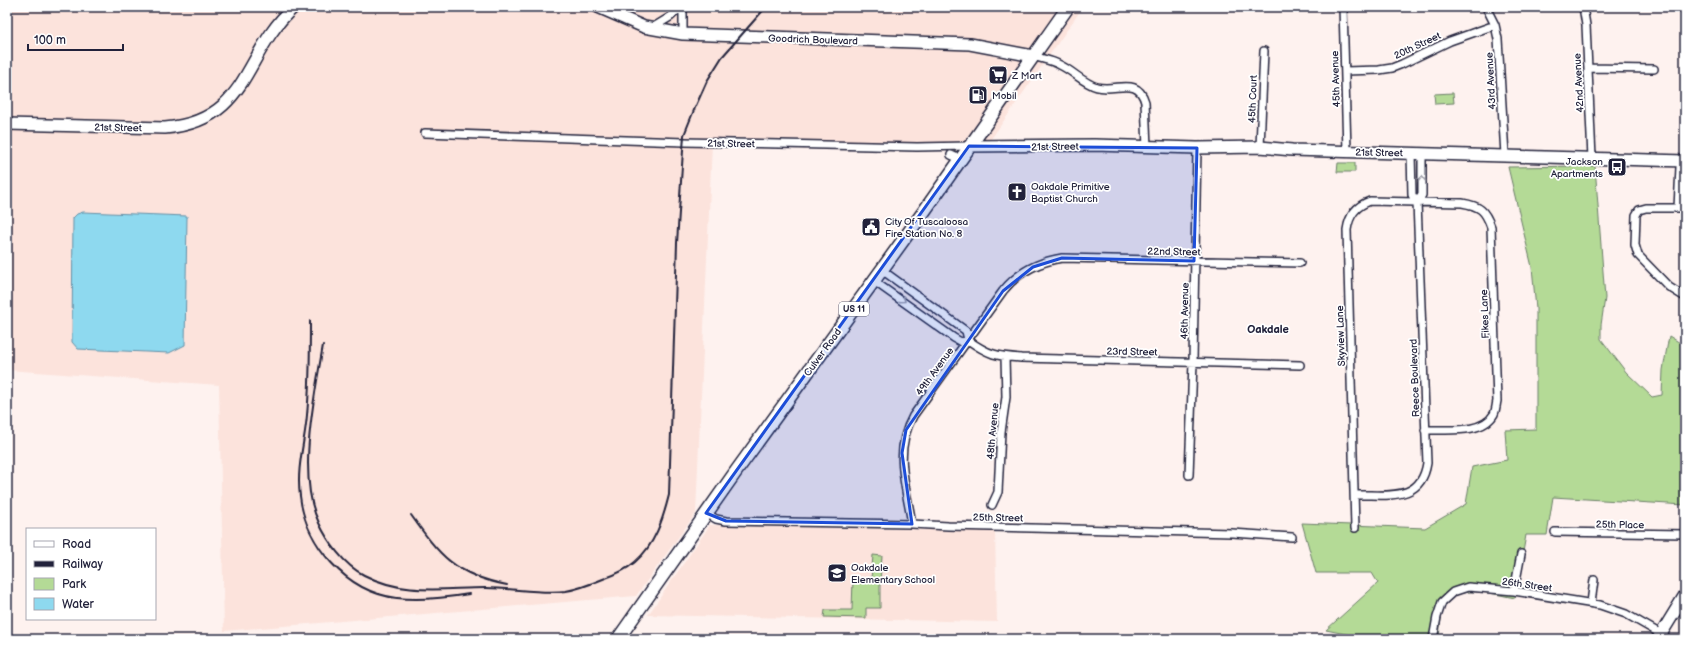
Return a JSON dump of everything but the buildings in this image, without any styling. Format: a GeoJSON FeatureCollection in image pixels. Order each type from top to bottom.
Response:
{"type":"FeatureCollection","features":[{"type":"Feature","properties":{"kind":"main road","name":"Culver Road"},"geometry":{"type":"LineString","coordinates":[[618,639],[706,513],[929,204],[955,157],[969,146],[1068,7]]}},
{"type":"Feature","properties":{"kind":"street","name":"21st Street"},"geometry":{"type":"LineString","coordinates":[[7,124],[172,128],[195,123],[208,117],[224,106],[237,90],[278,24],[294,7]]}},
{"type":"Feature","properties":{"kind":"street","name":"Goodrich Boulevard"},"geometry":{"type":"LineString","coordinates":[[598,7],[630,22],[651,29],[682,34],[970,44],[1033,56]]}},
{"type":"Feature","properties":{"kind":"street"},"geometry":{"type":"LineString","coordinates":[[651,29],[670,17],[682,7]]}},
{"type":"Feature","properties":{"kind":"street"},"geometry":{"type":"LineString","coordinates":[[682,7],[682,34]]}},
{"type":"Feature","properties":{"kind":"street","name":"45th Avenue"},"geometry":{"type":"LineString","coordinates":[[1342,7],[1346,71],[1347,151]]}},
{"type":"Feature","properties":{"kind":"street","name":"43rd Avenue"},"geometry":{"type":"LineString","coordinates":[[1486,7],[1495,25],[1498,39],[1505,155]]}},
{"type":"Feature","properties":{"kind":"street","name":"42nd Avenue"},"geometry":{"type":"LineString","coordinates":[[1586,9],[1592,158]]}},
{"type":"Feature","properties":{"kind":"street","name":"20th Street"},"geometry":{"type":"LineString","coordinates":[[1346,71],[1392,68],[1450,40],[1495,25]]}},
{"type":"Feature","properties":{"kind":"street","name":"45th Court"},"geometry":{"type":"LineString","coordinates":[[1260,147],[1264,51]]}},
{"type":"Feature","properties":{"kind":"street"},"geometry":{"type":"LineString","coordinates":[[1033,56],[1059,64],[1096,86],[1108,88],[1129,86],[1137,88],[1143,96],[1145,102],[1147,147]]}},
{"type":"Feature","properties":{"kind":"street"},"geometry":{"type":"LineString","coordinates":[[1588,68],[1654,69]]}},
{"type":"Feature","properties":{"kind":"street","name":"21st Street"},"geometry":{"type":"LineString","coordinates":[[425,133],[684,142],[917,147],[1094,145],[1197,148],[1260,147],[1685,161]]}},
{"type":"Feature","properties":{"kind":"street","name":"46th Avenue"},"geometry":{"type":"LineString","coordinates":[[1189,475],[1193,362],[1197,148]]}},
{"type":"Feature","properties":{"kind":"street","name":"Reece Boulevard"},"geometry":{"type":"LineString","coordinates":[[1355,495],[1405,494],[1414,489],[1420,483],[1425,474],[1427,463],[1417,202],[1412,195],[1411,153]]}},
{"type":"Feature","properties":{"kind":"street","name":"Reece Boulevard"},"geometry":{"type":"LineString","coordinates":[[1417,202],[1422,195],[1422,153]]}},
{"type":"Feature","properties":{"kind":"street"},"geometry":{"type":"LineString","coordinates":[[1685,161],[1680,167],[1682,208],[1646,208],[1639,210],[1636,215],[1635,248],[1638,255],[1668,287],[1685,297]]}},
{"type":"Feature","properties":{"kind":"street","name":"Skyview Lane"},"geometry":{"type":"LineString","coordinates":[[1355,528],[1348,222],[1352,213],[1357,208],[1370,201],[1417,202]]}},
{"type":"Feature","properties":{"kind":"street","name":"Fikes Lane"},"geometry":{"type":"LineString","coordinates":[[1417,202],[1462,203],[1480,208],[1488,218],[1492,235],[1497,401],[1494,413],[1488,421],[1478,427],[1426,430]]}},
{"type":"Feature","properties":{"kind":"street","name":"22nd Street"},"geometry":{"type":"LineString","coordinates":[[1047,261],[1062,258],[1086,257],[1300,263]]}},
{"type":"Feature","properties":{"kind":"street","name":"49th Avenue"},"geometry":{"type":"LineString","coordinates":[[912,524],[902,461],[904,437],[913,416],[1003,291],[1013,280],[1033,267],[1047,261]]}},
{"type":"Feature","properties":{"kind":"street","name":"23rd Street"},"geometry":{"type":"LineString","coordinates":[[968,340],[961,342],[954,338],[878,284],[878,274],[886,273],[956,323],[966,331],[968,340],[987,352],[1005,357],[1300,365]]}},
{"type":"Feature","properties":{"kind":"street","name":"48th Avenue"},"geometry":{"type":"LineString","coordinates":[[992,505],[998,492],[1001,432],[1006,397],[1005,357]]}},
{"type":"Feature","properties":{"kind":"street","name":"25th Street"},"geometry":{"type":"LineString","coordinates":[[706,513],[716,519],[726,521],[912,524],[1232,533],[1292,537]]}},
{"type":"Feature","properties":{"kind":"street","name":"25th Place"},"geometry":{"type":"LineString","coordinates":[[1555,532],[1685,534]]}},
{"type":"Feature","properties":{"kind":"street"},"geometry":{"type":"LineString","coordinates":[[1514,591],[1521,554]]}},
{"type":"Feature","properties":{"kind":"street"},"geometry":{"type":"LineString","coordinates":[[1591,603],[1594,580]]}},
{"type":"Feature","properties":{"kind":"street","name":"26th Street"},"geometry":{"type":"LineString","coordinates":[[1433,639],[1437,617],[1442,602],[1447,596],[1460,588],[1475,587],[1514,591],[1591,603],[1612,608],[1660,637]]}},
{"type":"Feature","properties":{"kind":"street"},"geometry":{"type":"LineString","coordinates":[[1660,637],[1685,594]]}},
{"type":"Feature","properties":{"kind":"highlighted area"},"geometry":{"type":"Polygon","coordinates":[[[969,146],[1197,148],[1194,261],[1062,258],[1033,267],[1003,291],[906,430],[902,453],[912,524],[726,521],[706,513],[969,146]]]}},
{"type":"Feature","properties":{"kind":"shaded area"},"geometry":{"type":"Polygon","coordinates":[[[7,7],[1083,7],[982,152],[712,143],[696,513],[636,596],[224,631],[219,385],[7,370],[7,7]]]}},
{"type":"Feature","properties":{"kind":"shaded area","name":"Oakdale Elementary School"},"geometry":{"type":"Polygon","coordinates":[[[710,525],[995,531],[997,622],[648,615],[710,525]]]}},
{"type":"Feature","properties":{"kind":"green space"},"geometry":{"type":"Polygon","coordinates":[[[1453,93],[1454,103],[1435,104],[1434,94],[1453,93]]]}},
{"type":"Feature","properties":{"kind":"green space"},"geometry":{"type":"Polygon","coordinates":[[[1338,163],[1355,163],[1355,172],[1337,172],[1338,163]]]}},
{"type":"Feature","properties":{"kind":"green space"},"geometry":{"type":"Polygon","coordinates":[[[1595,166],[1605,298],[1601,325],[1601,339],[1626,372],[1652,397],[1662,395],[1663,370],[1669,336],[1685,346],[1685,505],[1553,497],[1547,535],[1526,535],[1515,598],[1476,592],[1466,592],[1457,595],[1450,600],[1444,608],[1441,619],[1439,639],[1370,639],[1326,630],[1378,583],[1372,573],[1316,573],[1302,523],[1425,528],[1466,504],[1472,467],[1507,460],[1505,430],[1536,429],[1536,309],[1532,267],[1508,167],[1595,166]]]}},
{"type":"Feature","properties":{"kind":"green space"},"geometry":{"type":"Polygon","coordinates":[[[873,555],[882,556],[880,581],[871,580],[873,555]]]}},
{"type":"Feature","properties":{"kind":"green space"},"geometry":{"type":"Polygon","coordinates":[[[853,579],[880,582],[880,608],[866,608],[866,618],[824,617],[825,610],[852,610],[853,579]]]}},
{"type":"Feature","properties":{"kind":"water"},"geometry":{"type":"Polygon","coordinates":[[[83,212],[187,216],[185,345],[169,353],[78,349],[72,342],[73,218],[77,214],[83,212]]]}},
{"type":"Feature","properties":{"kind":"railway"},"geometry":{"type":"LineString","coordinates":[[323,345],[309,436],[309,483],[312,504],[319,523],[332,545],[343,559],[357,571],[379,582],[409,588],[486,588],[556,592],[585,586],[616,574],[632,565],[648,548],[653,540],[661,522],[669,495],[677,243],[684,135],[707,81],[722,57],[766,7]]}},
{"type":"Feature","properties":{"kind":"railway"},"geometry":{"type":"LineString","coordinates":[[310,321],[308,403],[300,465],[299,486],[304,514],[310,531],[319,548],[331,563],[345,576],[378,594],[397,598],[415,599],[442,598],[469,594]]}},
{"type":"Feature","properties":{"kind":"railway"},"geometry":{"type":"LineString","coordinates":[[411,515],[440,553],[450,562],[474,576],[507,585]]}},
{"type":"Feature","properties":{"kind":"place","name":"Z Mart"},"geometry":{"type":"Point","coordinates":[998,75]}},
{"type":"Feature","properties":{"kind":"place","name":"Mobil"},"geometry":{"type":"Point","coordinates":[978,95]}},
{"type":"Feature","properties":{"kind":"place","name":"Jackson Apartments"},"geometry":{"type":"Point","coordinates":[1617,167]}},
{"type":"Feature","properties":{"kind":"place","name":"Oakdale Primitive Baptist Church"},"geometry":{"type":"Point","coordinates":[1017,192]}},
{"type":"Feature","properties":{"kind":"place","name":"City Of Tuscaloosa Fire Station No. 8"},"geometry":{"type":"Point","coordinates":[871,227]}},
{"type":"Feature","properties":{"kind":"place","name":"Oakdale Elementary School"},"geometry":{"type":"Point","coordinates":[837,573]}},
{"type":"Feature","properties":{"kind":"district","name":"Oakdale"},"geometry":{"type":"Point","coordinates":[1268,329]}}]}
